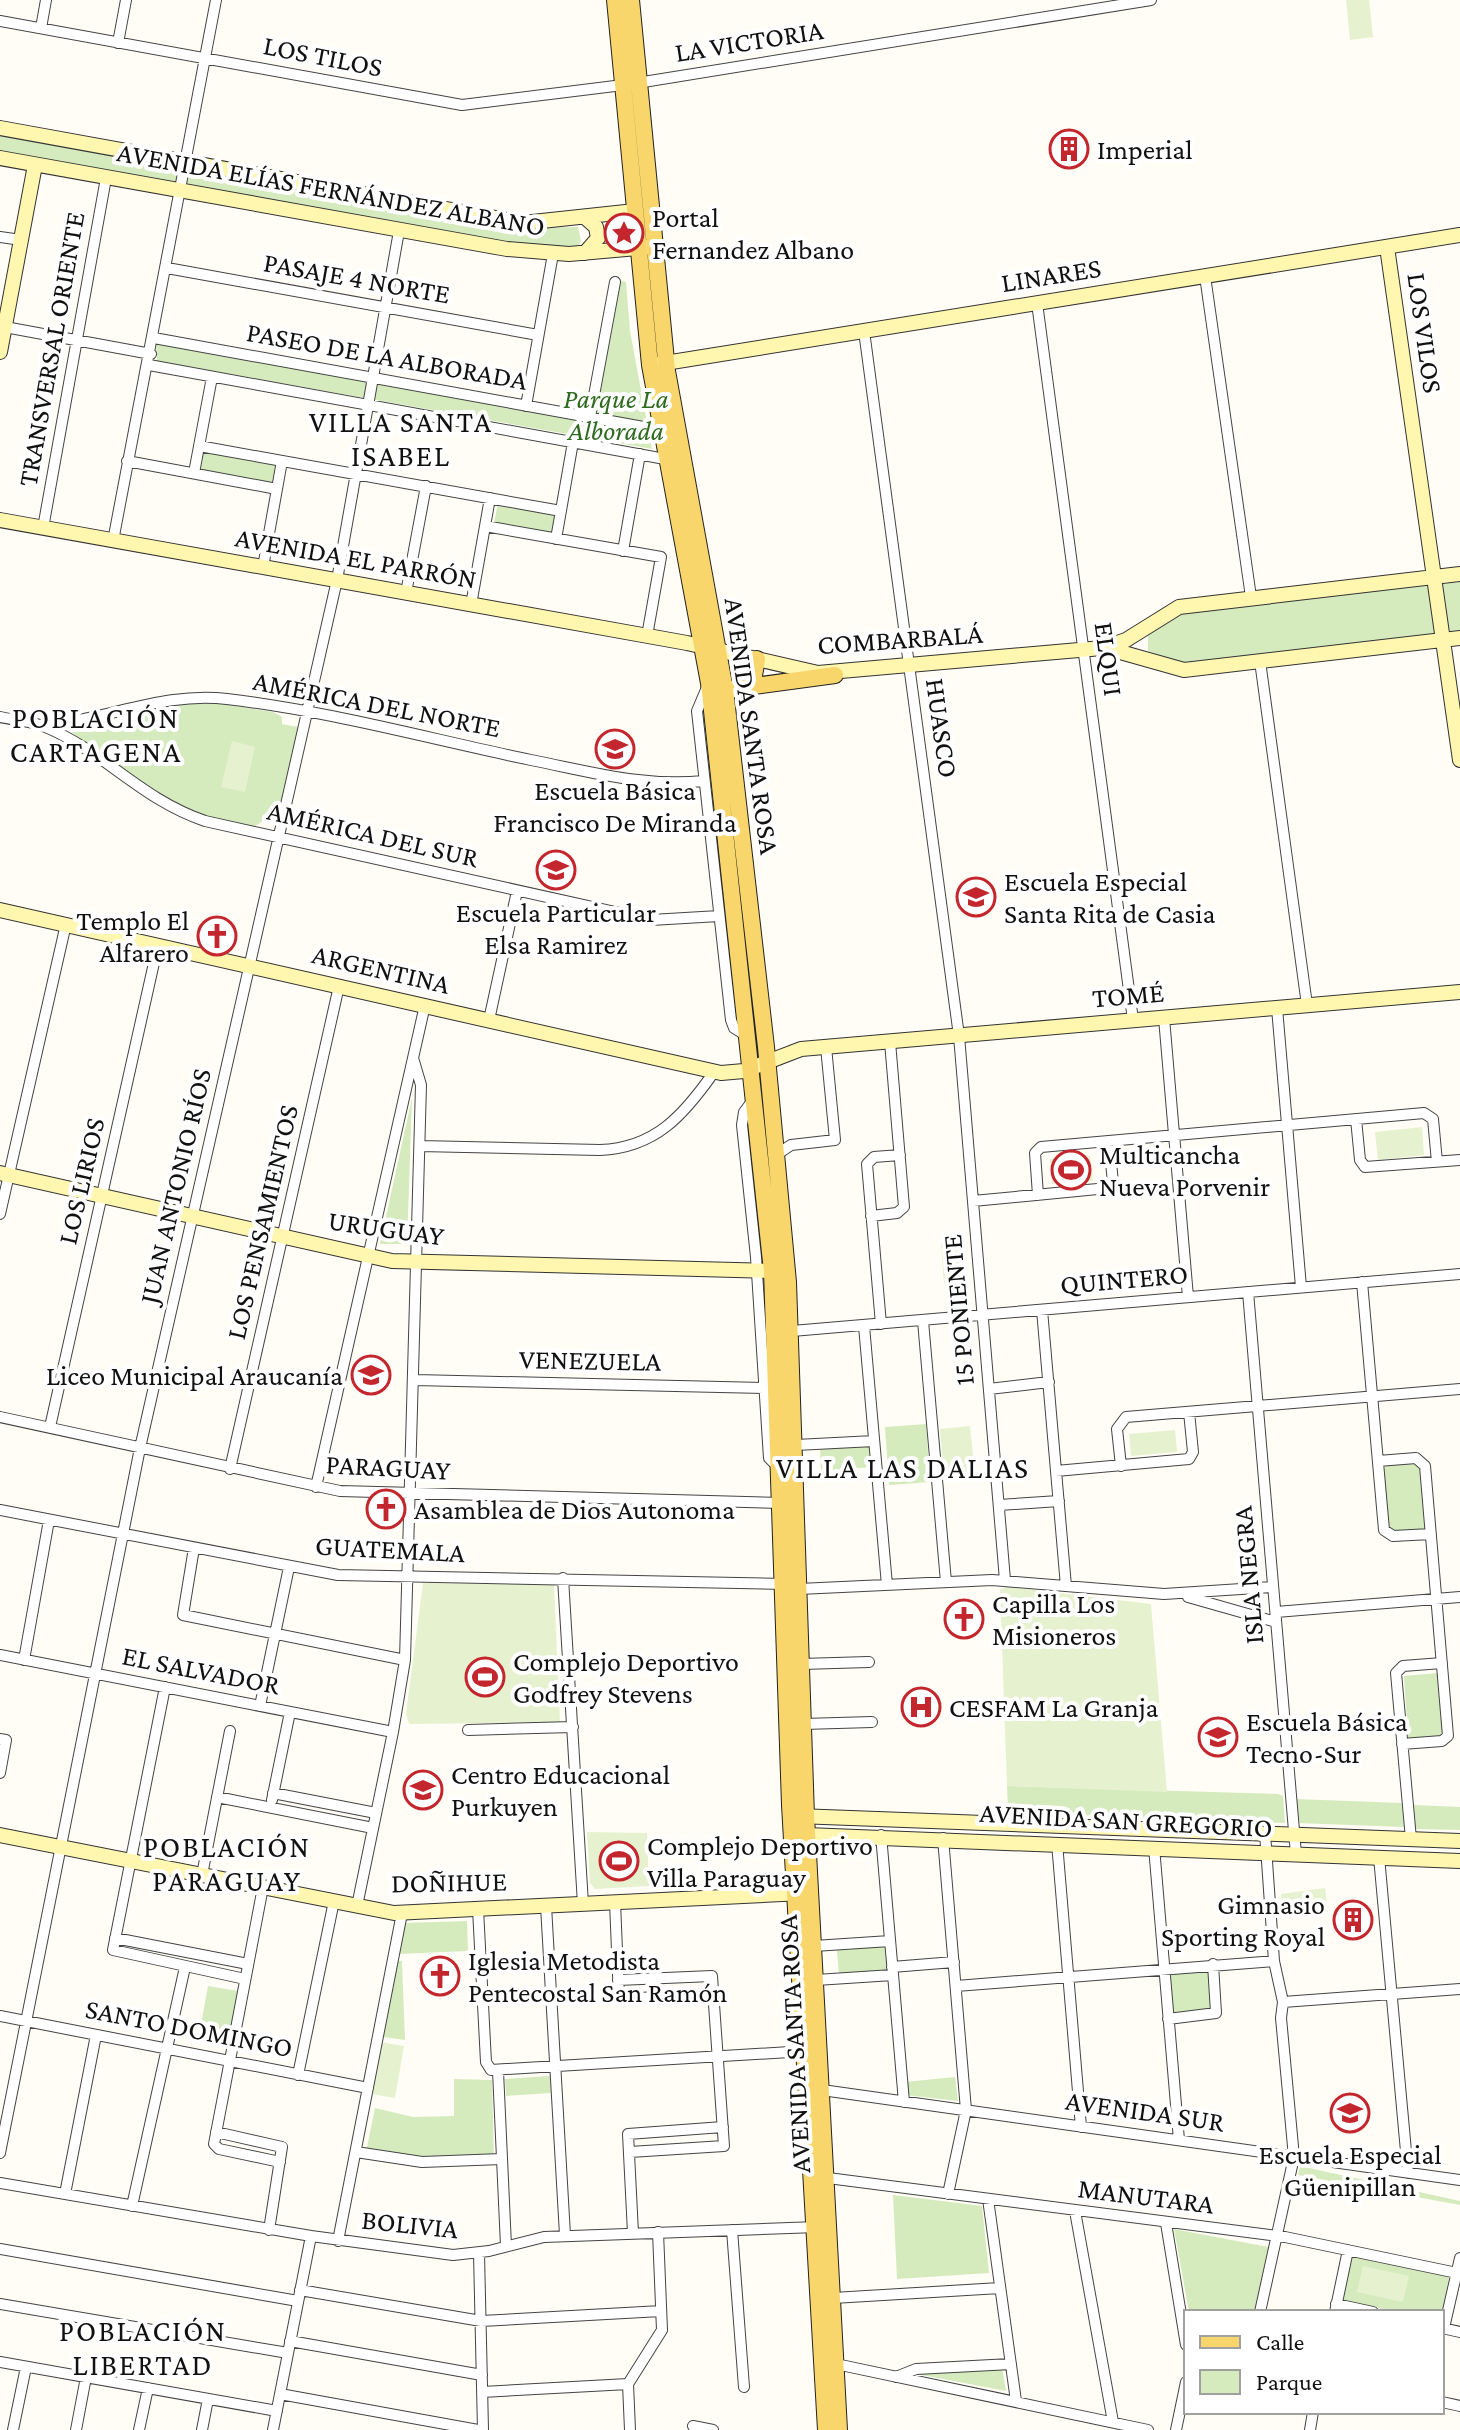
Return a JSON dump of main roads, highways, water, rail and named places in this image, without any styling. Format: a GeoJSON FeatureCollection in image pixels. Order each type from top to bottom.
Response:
{"type":"FeatureCollection","features":[{"type":"Feature","properties":{"kind":"main road","name":"AVENIDA SANTA ROSA"},"geometry":{"type":"LineString","coordinates":[[615,0],[631,84],[648,242],[660,430],[711,648]]}},
{"type":"Feature","properties":{"kind":"main road","name":"AVENIDA SANTA ROSA"},"geometry":{"type":"LineString","coordinates":[[631,0],[635,211],[648,242]]}},
{"type":"Feature","properties":{"kind":"main road","name":"AVENIDA SANTA ROSA"},"geometry":{"type":"LineString","coordinates":[[658,364],[681,458],[717,686],[756,1052],[774,1137],[788,1282],[796,1445],[791,1586],[806,2051],[817,2227],[837,2430]]}},
{"type":"Feature","properties":{"kind":"main road"},"geometry":{"type":"LineString","coordinates":[[752,686],[757,659]]}},
{"type":"Feature","properties":{"kind":"main road"},"geometry":{"type":"LineString","coordinates":[[717,686],[752,686],[835,675]]}},
{"type":"Feature","properties":{"kind":"main road","name":"AVENIDA SANTA ROSA"},"geometry":{"type":"LineString","coordinates":[[756,1052],[754,1099],[781,1503],[801,1664],[803,1724],[799,1823]]}},
{"type":"Feature","properties":{"kind":"main road"},"geometry":{"type":"LineString","coordinates":[[764,1270],[788,1282]]}},
{"type":"Feature","properties":{"kind":"main road","name":"AVENIDA SANTA ROSA"},"geometry":{"type":"LineString","coordinates":[[803,1893],[814,1946],[828,2178],[837,2430]]}},
{"type":"Feature","properties":{"kind":"place","name":"Imperial"},"geometry":{"type":"Point","coordinates":[1069,149]}},
{"type":"Feature","properties":{"kind":"place","name":"Portal Fernandez Albano"},"geometry":{"type":"Point","coordinates":[624,233]}},
{"type":"Feature","properties":{"kind":"place","name":"Escuela Básica Francisco De Miranda"},"geometry":{"type":"Point","coordinates":[615,749]}},
{"type":"Feature","properties":{"kind":"place","name":"Escuela Particular Elsa Ramirez"},"geometry":{"type":"Point","coordinates":[556,870]}},
{"type":"Feature","properties":{"kind":"place","name":"Escuela Especial Santa Rita de Casia"},"geometry":{"type":"Point","coordinates":[976,897]}},
{"type":"Feature","properties":{"kind":"place","name":"Templo El Alfarero"},"geometry":{"type":"Point","coordinates":[217,936]}},
{"type":"Feature","properties":{"kind":"place","name":"Multicancha Nueva Porvenir"},"geometry":{"type":"Point","coordinates":[1071,1170]}},
{"type":"Feature","properties":{"kind":"place","name":"Liceo Municipal Araucanía"},"geometry":{"type":"Point","coordinates":[371,1375]}},
{"type":"Feature","properties":{"kind":"place","name":"Asamblea de Dios Autonoma"},"geometry":{"type":"Point","coordinates":[386,1509]}},
{"type":"Feature","properties":{"kind":"place","name":"Capilla Los Misioneros"},"geometry":{"type":"Point","coordinates":[964,1619]}},
{"type":"Feature","properties":{"kind":"place","name":"Complejo Deportivo Godfrey Stevens"},"geometry":{"type":"Point","coordinates":[485,1677]}},
{"type":"Feature","properties":{"kind":"place","name":"CESFAM La Granja"},"geometry":{"type":"Point","coordinates":[921,1707]}},
{"type":"Feature","properties":{"kind":"place","name":"Escuela Básica Tecno-Sur"},"geometry":{"type":"Point","coordinates":[1218,1737]}},
{"type":"Feature","properties":{"kind":"place","name":"Centro Educacional Purkuyen"},"geometry":{"type":"Point","coordinates":[423,1790]}},
{"type":"Feature","properties":{"kind":"place","name":"Complejo Deportivo Villa Paraguay"},"geometry":{"type":"Point","coordinates":[619,1861]}},
{"type":"Feature","properties":{"kind":"place","name":"Gimnasio Sporting Royal"},"geometry":{"type":"Point","coordinates":[1353,1920]}},
{"type":"Feature","properties":{"kind":"place","name":"Iglesia Metodista Pentecostal San Ramón"},"geometry":{"type":"Point","coordinates":[440,1976]}},
{"type":"Feature","properties":{"kind":"place","name":"Escuela Especial Güenipillan"},"geometry":{"type":"Point","coordinates":[1350,2113]}},
{"type":"Feature","properties":{"kind":"district","name":"VILLA SANTA ISABEL"},"geometry":{"type":"Point","coordinates":[401,438]}},
{"type":"Feature","properties":{"kind":"district","name":"POBLACIÓN CARTAGENA"},"geometry":{"type":"Point","coordinates":[96,734]}},
{"type":"Feature","properties":{"kind":"district","name":"VILLA LAS DALIAS"},"geometry":{"type":"Point","coordinates":[903,1467]}},
{"type":"Feature","properties":{"kind":"district","name":"POBLACIÓN PARAGUAY"},"geometry":{"type":"Point","coordinates":[227,1863]}},
{"type":"Feature","properties":{"kind":"district","name":"POBLACIÓN LIBERTAD"},"geometry":{"type":"Point","coordinates":[143,2347]}},
{"type":"Feature","properties":{"kind":"park label","name":"Parque La Alborada"},"geometry":{"type":"Point","coordinates":[616,414]}}]}
